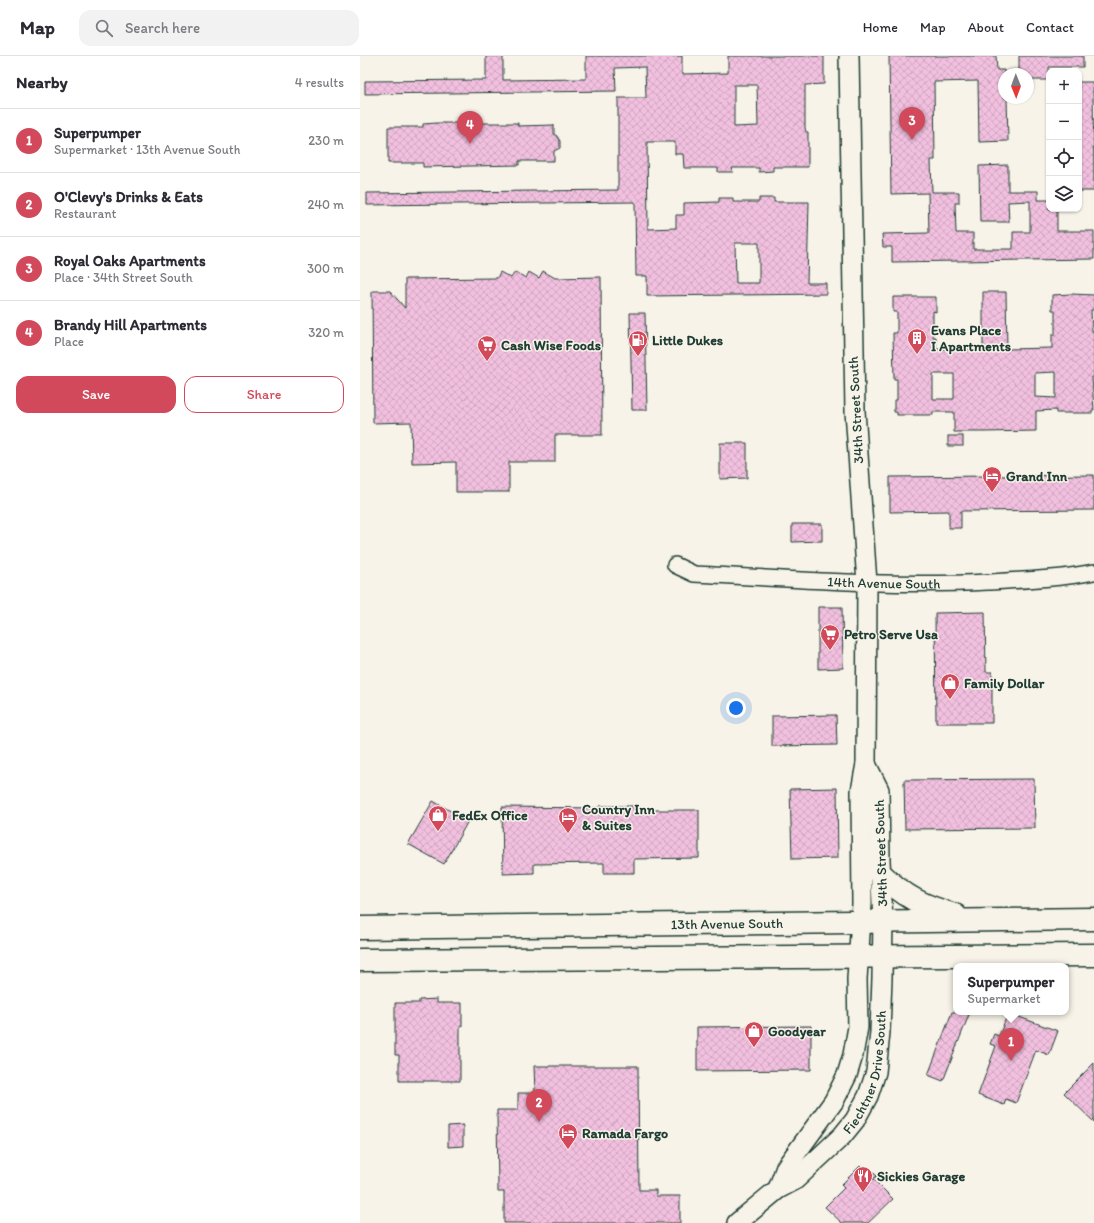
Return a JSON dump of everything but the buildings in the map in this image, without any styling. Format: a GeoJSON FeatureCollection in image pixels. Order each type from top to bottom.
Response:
{"type":"FeatureCollection","features":[{"type":"Feature","properties":{"kind":"main road"},"geometry":{"type":"LineString","coordinates":[[881,874],[905,896],[923,905],[978,921]]}},
{"type":"Feature","properties":{"kind":"main road","name":"13th Avenue South"},"geometry":{"type":"LineString","coordinates":[[360,928],[1094,919]]}},
{"type":"Feature","properties":{"kind":"main road"},"geometry":{"type":"LineString","coordinates":[[511,958],[514,944],[525,938],[570,936],[636,925]]}},
{"type":"Feature","properties":{"kind":"main road"},"geometry":{"type":"LineString","coordinates":[[360,960],[1094,955]]}},
{"type":"Feature","properties":{"kind":"street","name":"34th Street South"},"geometry":{"type":"LineString","coordinates":[[849,56],[855,412],[867,583],[866,764],[861,791],[861,922]]}},
{"type":"Feature","properties":{"kind":"street","name":"14th Avenue South"},"geometry":{"type":"LineString","coordinates":[[675,565],[694,574],[867,583],[954,584],[996,582],[1051,579],[1094,572]]}},
{"type":"Feature","properties":{"kind":"street","name":"34th Street South"},"geometry":{"type":"LineString","coordinates":[[866,764],[879,790],[883,922]]}},
{"type":"Feature","properties":{"kind":"street","name":"Fiechtner Drive South"},"geometry":{"type":"LineString","coordinates":[[778,1188],[786,1167],[834,1101],[847,1075],[858,1027],[858,956],[861,922]]}},
{"type":"Feature","properties":{"kind":"street","name":"Fiechtner Drive South"},"geometry":{"type":"LineString","coordinates":[[736,1223],[778,1188],[795,1180],[842,1136],[855,1120],[868,1096],[876,1072],[879,1046],[883,922]]}},
{"type":"Feature","properties":{"kind":"place","name":"Royal Oaks Apartments"},"geometry":{"type":"Point","coordinates":[912,140]}},
{"type":"Feature","properties":{"kind":"place","name":"Brandy Hill Apartments"},"geometry":{"type":"Point","coordinates":[470,144]}},
{"type":"Feature","properties":{"kind":"place","name":"Evans Place I Apartments"},"geometry":{"type":"Point","coordinates":[917,355]}},
{"type":"Feature","properties":{"kind":"place","name":"Little Dukes"},"geometry":{"type":"Point","coordinates":[638,357]}},
{"type":"Feature","properties":{"kind":"place","name":"Cash Wise Foods"},"geometry":{"type":"Point","coordinates":[487,362]}},
{"type":"Feature","properties":{"kind":"place","name":"Grand Inn"},"geometry":{"type":"Point","coordinates":[992,493]}},
{"type":"Feature","properties":{"kind":"place","name":"Petro Serve Usa"},"geometry":{"type":"Point","coordinates":[830,651]}},
{"type":"Feature","properties":{"kind":"place","name":"Family Dollar"},"geometry":{"type":"Point","coordinates":[950,700]}},
{"type":"Feature","properties":{"kind":"place","name":"FedEx Office"},"geometry":{"type":"Point","coordinates":[438,832]}},
{"type":"Feature","properties":{"kind":"place","name":"Country Inn & Suites"},"geometry":{"type":"Point","coordinates":[568,834]}},
{"type":"Feature","properties":{"kind":"place","name":"Goodyear"},"geometry":{"type":"Point","coordinates":[754,1048]}},
{"type":"Feature","properties":{"kind":"place","name":"Superpumper"},"geometry":{"type":"Point","coordinates":[1011,1061]}},
{"type":"Feature","properties":{"kind":"place","name":"O'Clevy's Drinks & Eats"},"geometry":{"type":"Point","coordinates":[539,1122]}},
{"type":"Feature","properties":{"kind":"place","name":"Ramada Fargo"},"geometry":{"type":"Point","coordinates":[568,1150]}},
{"type":"Feature","properties":{"kind":"place","name":"Sickies Garage"},"geometry":{"type":"Point","coordinates":[863,1193]}}]}
